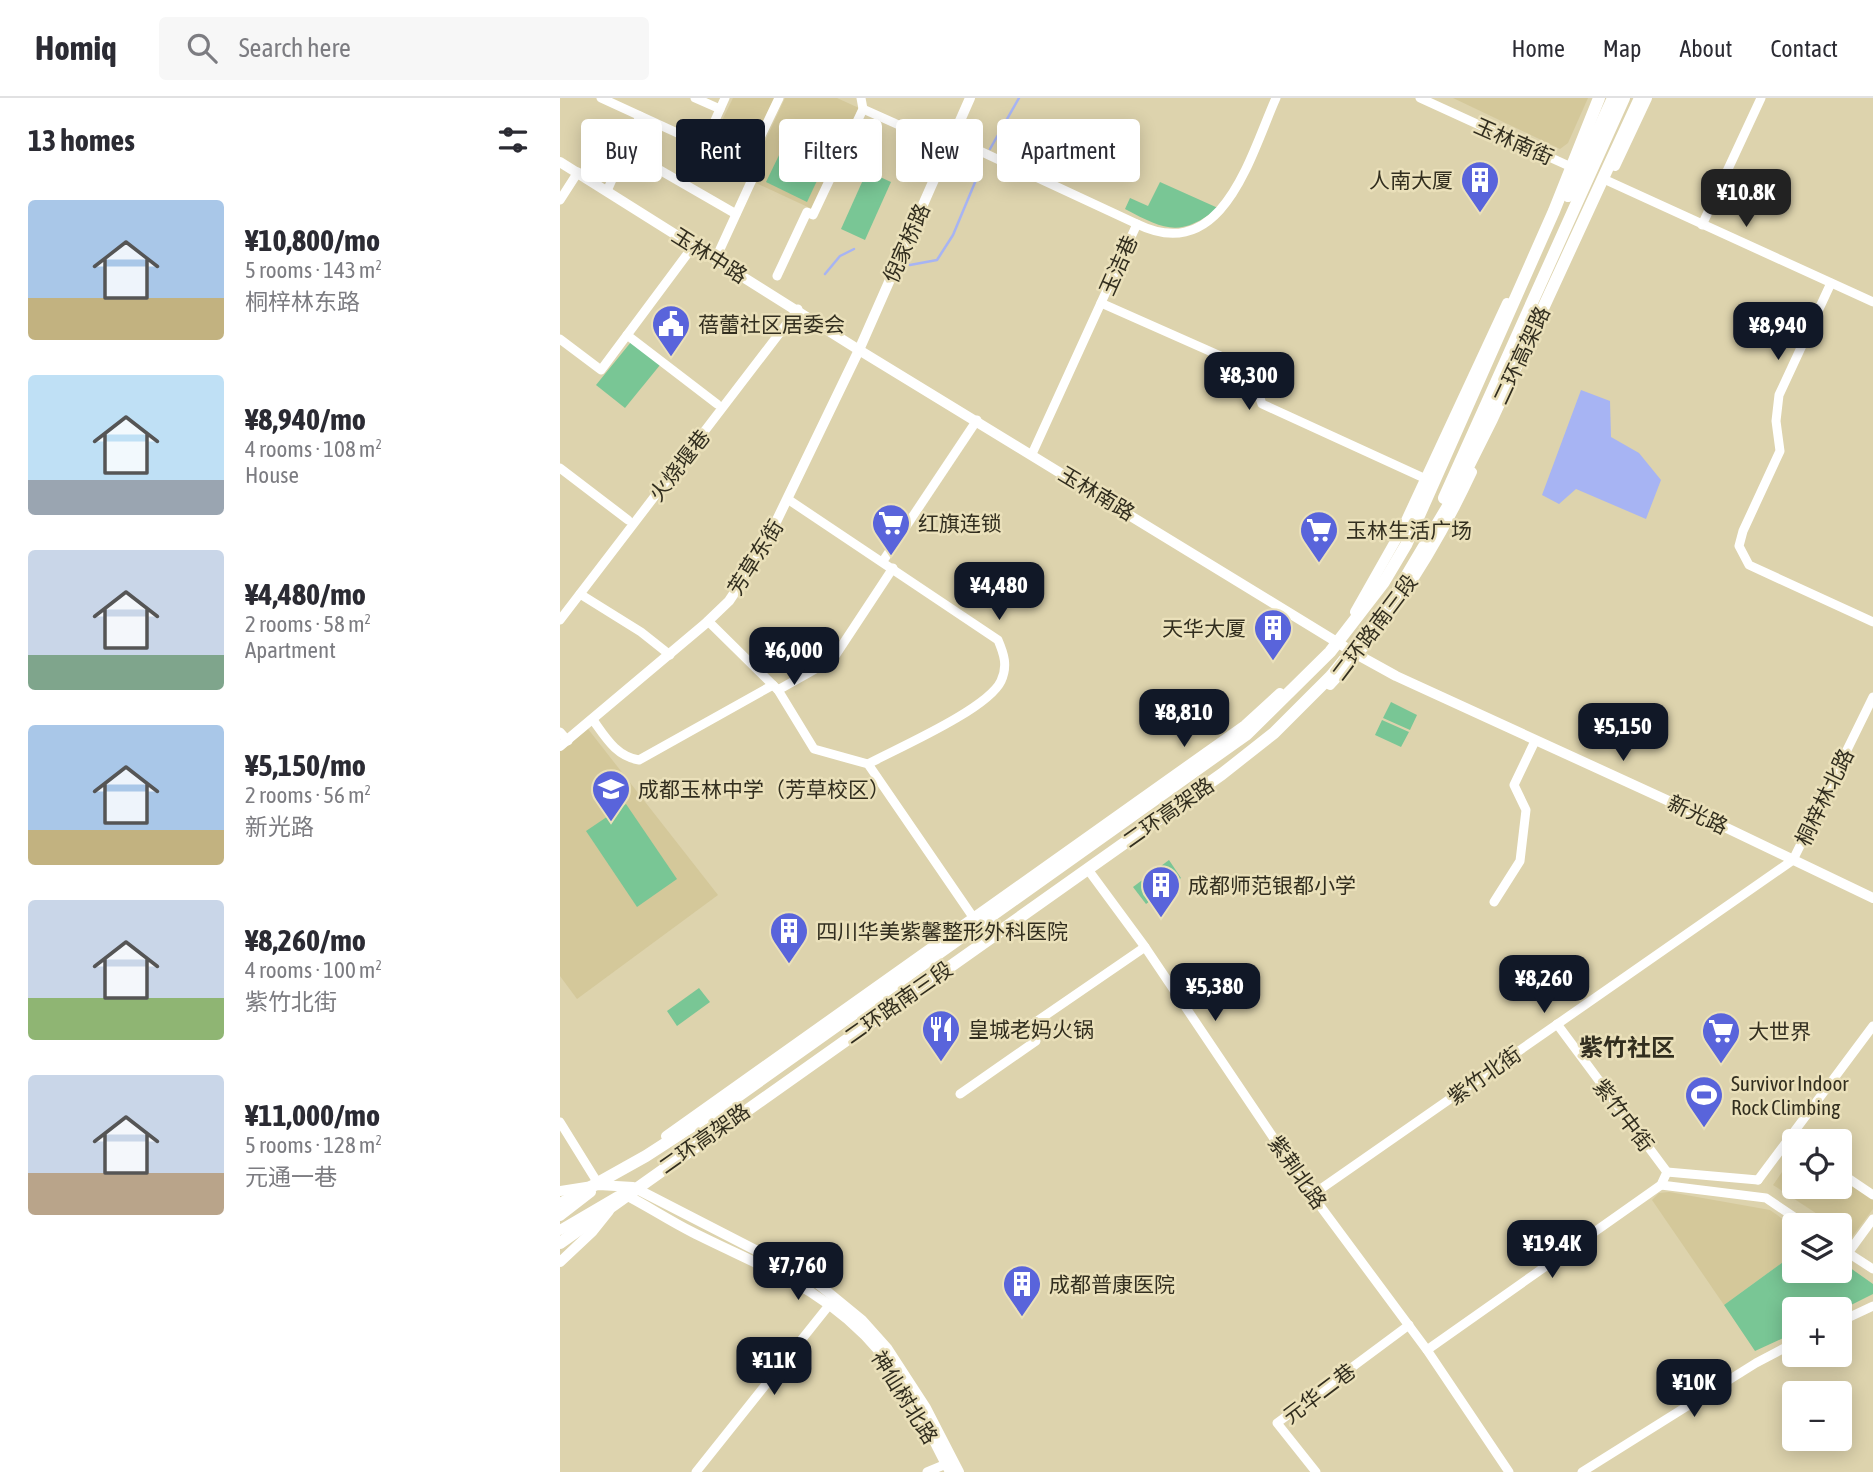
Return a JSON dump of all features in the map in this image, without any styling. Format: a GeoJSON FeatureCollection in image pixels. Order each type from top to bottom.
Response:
{"type":"FeatureCollection","features":[{"type":"Feature","properties":{"kind":"highway","name":"二环高架路"},"geometry":{"type":"LineString","coordinates":[[560,1204],[646,1156],[731,1101],[1247,734],[1330,652],[1384,582],[1406,545],[1554,211],[1596,98]]}},
{"type":"Feature","properties":{"kind":"highway"},"geometry":{"type":"LineString","coordinates":[[1364,596],[1403,544],[1449,452],[1605,98]]}},
{"type":"Feature","properties":{"kind":"highway"},"geometry":{"type":"LineString","coordinates":[[1415,562],[1569,207],[1613,98]]}},
{"type":"Feature","properties":{"kind":"highway","name":"二环高架路"},"geometry":{"type":"LineString","coordinates":[[560,1243],[1274,733],[1364,638],[1389,605],[1451,501],[1492,419],[1632,99]]}},
{"type":"Feature","properties":{"kind":"highway"},"geometry":{"type":"LineString","coordinates":[[1406,545],[1449,465],[1569,207],[1632,99]]}},
{"type":"Feature","properties":{"kind":"highway"},"geometry":{"type":"LineString","coordinates":[[1370,640],[1405,583],[1448,497],[1632,99]]}},
{"type":"Feature","properties":{"kind":"main road","name":"倪家桥路"},"geometry":{"type":"LineString","coordinates":[[960,119],[970,98]]}},
{"type":"Feature","properties":{"kind":"main road","name":"二环路南三段"},"geometry":{"type":"LineString","coordinates":[[560,1216],[599,1185],[1245,725],[1333,640],[1364,596],[1426,480],[1569,166],[1596,98]]}},
{"type":"Feature","properties":{"kind":"main road","name":"二环路南三段"},"geometry":{"type":"LineString","coordinates":[[560,1230],[628,1190],[1089,870],[1257,751],[1317,698],[1370,640],[1444,529],[1647,98]]}},
{"type":"Feature","properties":{"kind":"main road"},"geometry":{"type":"LineString","coordinates":[[1627,141],[1632,99]]}},
{"type":"Feature","properties":{"kind":"main road","name":"玉林中路"},"geometry":{"type":"LineString","coordinates":[[560,162],[859,350]]}},
{"type":"Feature","properties":{"kind":"main road","name":"倪家桥路"},"geometry":{"type":"LineString","coordinates":[[859,350],[932,182]]}},
{"type":"Feature","properties":{"kind":"main road"},"geometry":{"type":"LineString","coordinates":[[1528,325],[1558,285]]}},
{"type":"Feature","properties":{"kind":"main road","name":"玉林南路"},"geometry":{"type":"LineString","coordinates":[[859,350],[1333,640]]}},
{"type":"Feature","properties":{"kind":"main road","name":"芳草东街"},"geometry":{"type":"LineString","coordinates":[[563,740],[593,720],[670,655],[708,621],[738,588],[773,534],[859,350]]}},
{"type":"Feature","properties":{"kind":"main road","name":"新光路"},"geometry":{"type":"LineString","coordinates":[[1333,640],[1396,676],[1873,898]]}},
{"type":"Feature","properties":{"kind":"main road"},"geometry":{"type":"LineString","coordinates":[[560,1191],[599,1185]]}},
{"type":"Feature","properties":{"kind":"main road","name":"神仙树北路"},"geometry":{"type":"LineString","coordinates":[[599,1185],[628,1190],[692,1232],[786,1275],[830,1304],[880,1352],[952,1467]]}},
{"type":"Feature","properties":{"kind":"main road"},"geometry":{"type":"LineString","coordinates":[[560,1262],[593,1231],[628,1190],[787,1265],[812,1279],[862,1320],[887,1348],[926,1408],[952,1467]]}},
{"type":"Feature","properties":{"kind":"street"},"geometry":{"type":"LineString","coordinates":[[601,98],[676,133]]}},
{"type":"Feature","properties":{"kind":"street"},"geometry":{"type":"LineString","coordinates":[[695,98],[720,109]]}},
{"type":"Feature","properties":{"kind":"street"},"geometry":{"type":"LineString","coordinates":[[716,119],[725,98]]}},
{"type":"Feature","properties":{"kind":"street"},"geometry":{"type":"LineString","coordinates":[[765,127],[779,98]]}},
{"type":"Feature","properties":{"kind":"street"},"geometry":{"type":"LineString","coordinates":[[777,276],[807,212],[813,215],[863,109],[860,98]]}},
{"type":"Feature","properties":{"kind":"street"},"geometry":{"type":"LineString","coordinates":[[1137,224],[1160,233],[1185,231],[1197,227],[1225,208],[1275,100],[1264,98]]}},
{"type":"Feature","properties":{"kind":"street","name":"玉林南街"},"geometry":{"type":"LineString","coordinates":[[1420,98],[1569,166]]}},
{"type":"Feature","properties":{"kind":"street"},"geometry":{"type":"LineString","coordinates":[[1702,225],[1761,98]]}},
{"type":"Feature","properties":{"kind":"street","name":"玉洁巷"},"geometry":{"type":"LineString","coordinates":[[863,109],[896,122]]}},
{"type":"Feature","properties":{"kind":"street","name":"玉洁巷"},"geometry":{"type":"LineString","coordinates":[[983,156],[1137,224],[1032,454]]}},
{"type":"Feature","properties":{"kind":"street"},"geometry":{"type":"LineString","coordinates":[[662,171],[736,214]]}},
{"type":"Feature","properties":{"kind":"street"},"geometry":{"type":"LineString","coordinates":[[560,200],[578,172]]}},
{"type":"Feature","properties":{"kind":"street"},"geometry":{"type":"LineString","coordinates":[[1608,181],[1873,302]]}},
{"type":"Feature","properties":{"kind":"street"},"geometry":{"type":"LineString","coordinates":[[607,191],[611,182]]}},
{"type":"Feature","properties":{"kind":"street"},"geometry":{"type":"LineString","coordinates":[[716,258],[751,182]]}},
{"type":"Feature","properties":{"kind":"street"},"geometry":{"type":"LineString","coordinates":[[560,338],[601,370],[694,245]]}},
{"type":"Feature","properties":{"kind":"street"},"geometry":{"type":"LineString","coordinates":[[1830,283],[1779,395],[1776,421],[1780,451],[1743,531],[1739,546],[1749,565],[1873,622]]}},
{"type":"Feature","properties":{"kind":"street"},"geometry":{"type":"LineString","coordinates":[[1101,303],[1250,369],[1262,404],[1426,480]]}},
{"type":"Feature","properties":{"kind":"street","name":"火烧堰巷"},"geometry":{"type":"LineString","coordinates":[[560,620],[798,310]]}},
{"type":"Feature","properties":{"kind":"street"},"geometry":{"type":"LineString","coordinates":[[627,335],[717,404]]}},
{"type":"Feature","properties":{"kind":"street"},"geometry":{"type":"LineString","coordinates":[[883,561],[977,421]]}},
{"type":"Feature","properties":{"kind":"street"},"geometry":{"type":"LineString","coordinates":[[560,468],[628,520]]}},
{"type":"Feature","properties":{"kind":"street"},"geometry":{"type":"LineString","coordinates":[[789,500],[998,640],[1006,659],[1001,682],[980,705],[868,764]]}},
{"type":"Feature","properties":{"kind":"street"},"geometry":{"type":"LineString","coordinates":[[593,720],[611,745],[626,758],[639,760],[833,659],[893,568]]}},
{"type":"Feature","properties":{"kind":"street"},"geometry":{"type":"LineString","coordinates":[[580,594],[641,632],[670,655]]}},
{"type":"Feature","properties":{"kind":"street"},"geometry":{"type":"LineString","coordinates":[[708,621],[775,688],[814,749],[868,764],[973,917]]}},
{"type":"Feature","properties":{"kind":"street","name":"桐梓林北路"},"geometry":{"type":"LineString","coordinates":[[1793,860],[1873,696]]}},
{"type":"Feature","properties":{"kind":"street"},"geometry":{"type":"LineString","coordinates":[[1494,902],[1520,861],[1526,810],[1514,785],[1535,740]]}},
{"type":"Feature","properties":{"kind":"street","name":"紫竹北街"},"geometry":{"type":"LineString","coordinates":[[1312,1195],[1793,860]]}},
{"type":"Feature","properties":{"kind":"street","name":"紫荆北路"},"geometry":{"type":"LineString","coordinates":[[1089,870],[1145,947],[1312,1195],[1427,1350],[1508,1472]]}},
{"type":"Feature","properties":{"kind":"street"},"geometry":{"type":"LineString","coordinates":[[960,1094],[1036,1041],[1027,1028],[1145,947]]}},
{"type":"Feature","properties":{"kind":"street","name":"紫竹中街"},"geometry":{"type":"LineString","coordinates":[[1556,1024],[1667,1172],[1758,1180]]}},
{"type":"Feature","properties":{"kind":"street"},"geometry":{"type":"LineString","coordinates":[[1766,1198],[1758,1180],[1873,1026]]}},
{"type":"Feature","properties":{"kind":"street"},"geometry":{"type":"LineString","coordinates":[[560,1122],[599,1185]]}},
{"type":"Feature","properties":{"kind":"street","name":"紫竹中街"},"geometry":{"type":"LineString","coordinates":[[1661,1185],[1667,1172]]}},
{"type":"Feature","properties":{"kind":"street"},"geometry":{"type":"LineString","coordinates":[[1852,1181],[1873,1195]]}},
{"type":"Feature","properties":{"kind":"street"},"geometry":{"type":"LineString","coordinates":[[1427,1350],[1661,1185],[1766,1198],[1788,1213]]}},
{"type":"Feature","properties":{"kind":"street"},"geometry":{"type":"LineString","coordinates":[[1852,1241],[1873,1219]]}},
{"type":"Feature","properties":{"kind":"street"},"geometry":{"type":"LineString","coordinates":[[1852,1255],[1873,1269]]}},
{"type":"Feature","properties":{"kind":"street"},"geometry":{"type":"LineString","coordinates":[[696,1472],[830,1304]]}},
{"type":"Feature","properties":{"kind":"street"},"geometry":{"type":"LineString","coordinates":[[1852,1316],[1873,1306]]}},
{"type":"Feature","properties":{"kind":"street","name":"元华二巷"},"geometry":{"type":"LineString","coordinates":[[1316,1472],[1277,1423],[1409,1325]]}},
{"type":"Feature","properties":{"kind":"street"},"geometry":{"type":"LineString","coordinates":[[1582,1472],[1782,1349]]}},
{"type":"Feature","properties":{"kind":"street"},"geometry":{"type":"LineString","coordinates":[[927,1472],[952,1467]]}},
{"type":"Feature","properties":{"kind":"shaded area"},"geometry":{"type":"Polygon","coordinates":[[[733,98],[774,98],[764,119],[723,119],[733,98]]]}},
{"type":"Feature","properties":{"kind":"shaded area"},"geometry":{"type":"Polygon","coordinates":[[[785,98],[837,98],[859,108],[854,119],[779,119],[779,182],[825,182],[812,209],[756,183],[765,182],[765,141],[785,98]]]}},
{"type":"Feature","properties":{"kind":"shaded area"},"geometry":{"type":"Polygon","coordinates":[[[1453,98],[1588,98],[1568,143],[1560,149],[1453,98]]]}},
{"type":"Feature","properties":{"kind":"shaded area","name":"成都玉林中学（芳草校区）"},"geometry":{"type":"Polygon","coordinates":[[[588,729],[718,895],[577,999],[560,976],[560,751],[588,729]]]}},
{"type":"Feature","properties":{"kind":"shaded area"},"geometry":{"type":"Polygon","coordinates":[[[1782,1172],[1782,1191],[1773,1185],[1782,1172]]]}},
{"type":"Feature","properties":{"kind":"shaded area"},"geometry":{"type":"Polygon","coordinates":[[[1852,1176],[1873,1190],[1873,1209],[1852,1237],[1852,1213],[1816,1213],[1794,1199],[1852,1199],[1852,1176]]]}},
{"type":"Feature","properties":{"kind":"shaded area"},"geometry":{"type":"Polygon","coordinates":[[[1669,1192],[1770,1210],[1782,1218],[1782,1263],[1724,1305],[1652,1200],[1659,1193],[1669,1192]]]}},
{"type":"Feature","properties":{"kind":"green space"},"geometry":{"type":"Polygon","coordinates":[[[779,155],[779,182],[816,182],[807,202],[766,182],[779,155]]]}},
{"type":"Feature","properties":{"kind":"green space"},"geometry":{"type":"Polygon","coordinates":[[[882,178],[891,182],[865,240],[841,229],[862,182],[882,182],[882,178]]]}},
{"type":"Feature","properties":{"kind":"green space"},"geometry":{"type":"Polygon","coordinates":[[[1160,182],[1218,208],[1193,224],[1172,228],[1151,222],[1125,209],[1130,198],[1148,206],[1160,182]]]}},
{"type":"Feature","properties":{"kind":"green space"},"geometry":{"type":"Polygon","coordinates":[[[631,342],[660,365],[625,408],[596,385],[631,342]]]}},
{"type":"Feature","properties":{"kind":"green space"},"geometry":{"type":"Polygon","coordinates":[[[1391,702],[1417,715],[1410,730],[1383,718],[1391,702]]]}},
{"type":"Feature","properties":{"kind":"green space"},"geometry":{"type":"Polygon","coordinates":[[[1382,720],[1409,732],[1401,747],[1375,735],[1382,720]]]}},
{"type":"Feature","properties":{"kind":"green space"},"geometry":{"type":"Polygon","coordinates":[[[626,804],[677,879],[637,907],[586,831],[626,804]]]}},
{"type":"Feature","properties":{"kind":"green space"},"geometry":{"type":"Polygon","coordinates":[[[1169,860],[1181,878],[1146,904],[1133,887],[1169,860]]]}},
{"type":"Feature","properties":{"kind":"green space"},"geometry":{"type":"Polygon","coordinates":[[[699,988],[710,1002],[677,1026],[667,1011],[699,988]]]}},
{"type":"Feature","properties":{"kind":"green space"},"geometry":{"type":"Polygon","coordinates":[[[1782,1263],[1782,1283],[1852,1283],[1852,1269],[1873,1284],[1873,1294],[1852,1304],[1852,1297],[1782,1297],[1782,1339],[1755,1351],[1724,1305],[1782,1263]]]}},
{"type":"Feature","properties":{"kind":"water"},"geometry":{"type":"Polygon","coordinates":[[[1581,390],[1610,401],[1611,437],[1639,453],[1661,480],[1646,519],[1576,489],[1559,504],[1542,495],[1581,390]]]}},
{"type":"Feature","properties":{"kind":"waterway"},"geometry":{"type":"LineString","coordinates":[[990,149],[1019,98]]}},
{"type":"Feature","properties":{"kind":"waterway"},"geometry":{"type":"LineString","coordinates":[[910,265],[937,260],[953,235],[975,182]]}},
{"type":"Feature","properties":{"kind":"waterway"},"geometry":{"type":"LineString","coordinates":[[825,274],[840,256],[854,249]]}},
{"type":"Feature","properties":{"kind":"place","name":"人南大厦"},"geometry":{"type":"Point","coordinates":[1480,214]}},
{"type":"Feature","properties":{"kind":"place","name":"蓓蕾社区居委会"},"geometry":{"type":"Point","coordinates":[671,358]}},
{"type":"Feature","properties":{"kind":"place","name":"红旗连锁"},"geometry":{"type":"Point","coordinates":[891,557]}},
{"type":"Feature","properties":{"kind":"place","name":"玉林生活广场"},"geometry":{"type":"Point","coordinates":[1319,564]}},
{"type":"Feature","properties":{"kind":"place","name":"天华大厦"},"geometry":{"type":"Point","coordinates":[1273,662]}},
{"type":"Feature","properties":{"kind":"place","name":"成都玉林中学（芳草校区）"},"geometry":{"type":"Point","coordinates":[611,823]}},
{"type":"Feature","properties":{"kind":"place","name":"成都师范银都小学"},"geometry":{"type":"Point","coordinates":[1161,919]}},
{"type":"Feature","properties":{"kind":"place","name":"四川华美紫馨整形外科医院"},"geometry":{"type":"Point","coordinates":[789,965]}},
{"type":"Feature","properties":{"kind":"place","name":"皇城老妈火锅"},"geometry":{"type":"Point","coordinates":[941,1063]}},
{"type":"Feature","properties":{"kind":"place","name":"大世界"},"geometry":{"type":"Point","coordinates":[1721,1065]}},
{"type":"Feature","properties":{"kind":"place","name":"Survivor Indoor Rock Climbing"},"geometry":{"type":"Point","coordinates":[1704,1129]}},
{"type":"Feature","properties":{"kind":"place","name":"成都普康医院"},"geometry":{"type":"Point","coordinates":[1022,1318]}},
{"type":"Feature","properties":{"kind":"district","name":"紫竹社区"},"geometry":{"type":"Point","coordinates":[1627,1047]}}]}
